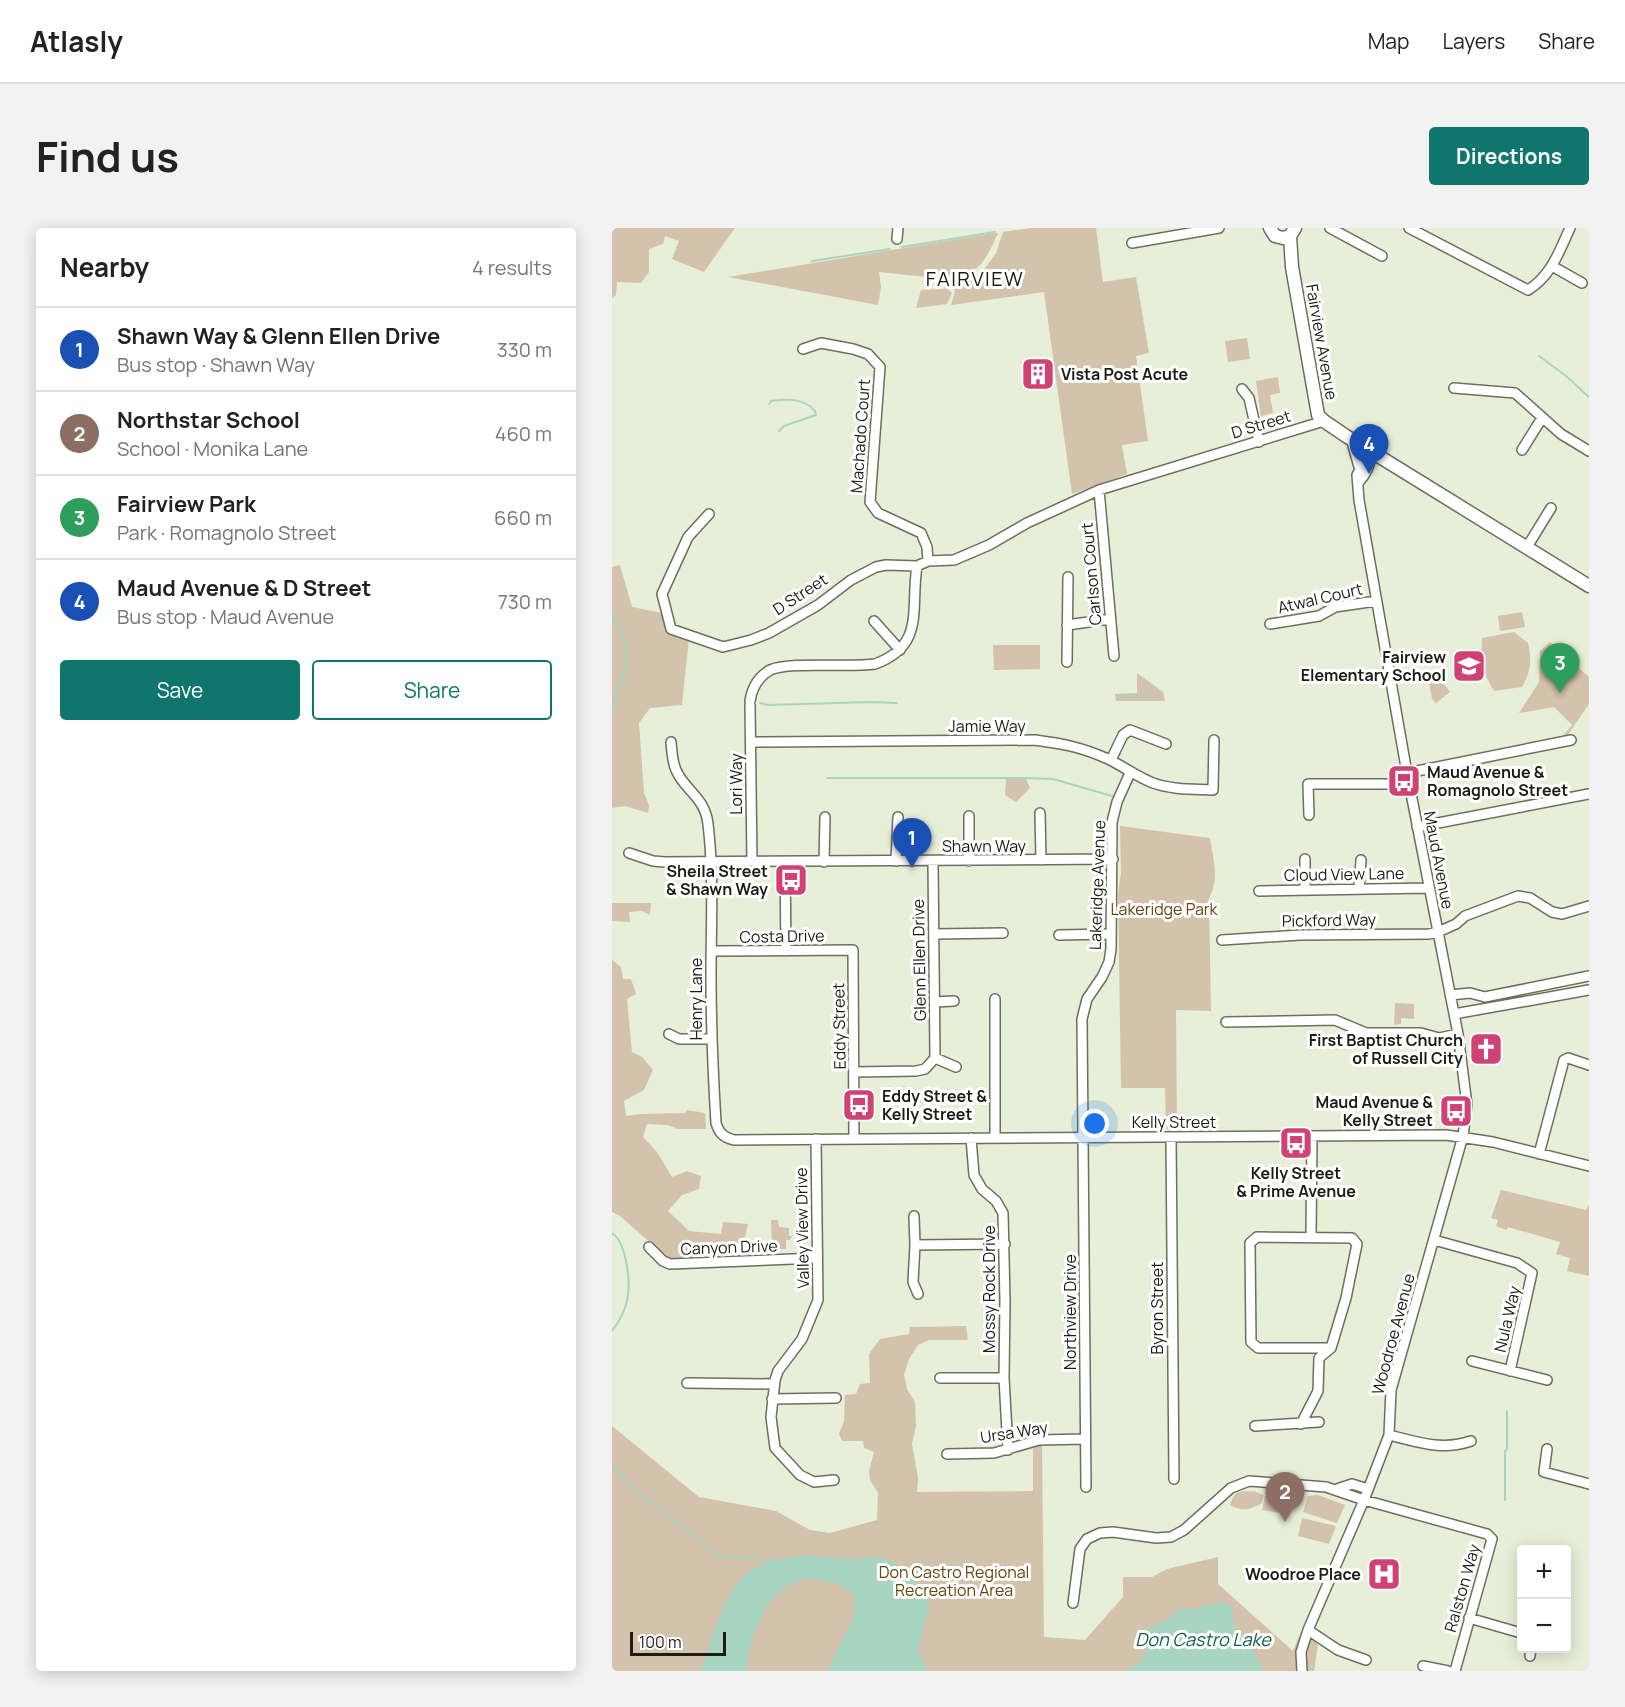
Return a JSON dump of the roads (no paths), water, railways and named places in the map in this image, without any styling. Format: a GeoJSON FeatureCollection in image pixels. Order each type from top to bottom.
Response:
{"type":"FeatureCollection","features":[{"type":"Feature","properties":{"kind":"main road"},"geometry":{"type":"LineString","coordinates":[[1269,228],[1275,236],[1289,234]]}},
{"type":"Feature","properties":{"kind":"main road","name":"Fairview Avenue"},"geometry":{"type":"LineString","coordinates":[[1289,234],[1288,260],[1293,267],[1318,415],[1324,421]]}},
{"type":"Feature","properties":{"kind":"main road"},"geometry":{"type":"LineString","coordinates":[[1324,421],[1588,585]]}},
{"type":"Feature","properties":{"kind":"main road"},"geometry":{"type":"LineString","coordinates":[[1353,440],[1360,465]]}},
{"type":"Feature","properties":{"kind":"street"},"geometry":{"type":"LineString","coordinates":[[897,239],[898,228]]}},
{"type":"Feature","properties":{"kind":"street"},"geometry":{"type":"LineString","coordinates":[[1132,243],[1219,228]]}},
{"type":"Feature","properties":{"kind":"street"},"geometry":{"type":"LineString","coordinates":[[1330,228],[1382,256]]}},
{"type":"Feature","properties":{"kind":"street"},"geometry":{"type":"LineString","coordinates":[[1409,228],[1528,290],[1540,283],[1552,266],[1570,228]]}},
{"type":"Feature","properties":{"kind":"street"},"geometry":{"type":"LineString","coordinates":[[1552,266],[1582,283]]}},
{"type":"Feature","properties":{"kind":"street","name":"Machado Court"},"geometry":{"type":"LineString","coordinates":[[803,349],[821,343],[853,349],[868,354],[880,368],[870,502],[878,513],[921,533],[927,547],[928,561]]}},
{"type":"Feature","properties":{"kind":"street"},"geometry":{"type":"LineString","coordinates":[[1454,388],[1515,393],[1561,434],[1589,451]]}},
{"type":"Feature","properties":{"kind":"street"},"geometry":{"type":"LineString","coordinates":[[1242,389],[1249,398],[1259,442]]}},
{"type":"Feature","properties":{"kind":"street"},"geometry":{"type":"LineString","coordinates":[[1522,450],[1542,418]]}},
{"type":"Feature","properties":{"kind":"street","name":"D Street"},"geometry":{"type":"LineString","coordinates":[[709,514],[688,537],[662,594],[671,629],[723,647],[769,633],[818,605],[867,571],[886,565],[917,566],[928,561],[954,560],[1099,490],[1324,421]]}},
{"type":"Feature","properties":{"kind":"street"},"geometry":{"type":"LineString","coordinates":[[1360,465],[1370,450]]}},
{"type":"Feature","properties":{"kind":"street","name":"Maud Avenue"},"geometry":{"type":"LineString","coordinates":[[1359,482],[1364,477],[1371,460],[1370,450]]}},
{"type":"Feature","properties":{"kind":"street","name":"Maud Avenue"},"geometry":{"type":"LineString","coordinates":[[1360,465],[1357,475],[1359,500],[1376,601],[1458,1034],[1467,1105],[1463,1136]]}},
{"type":"Feature","properties":{"kind":"street","name":"Carlson Court"},"geometry":{"type":"LineString","coordinates":[[1099,490],[1114,656]]}},
{"type":"Feature","properties":{"kind":"street"},"geometry":{"type":"LineString","coordinates":[[1527,548],[1551,508]]}},
{"type":"Feature","properties":{"kind":"street"},"geometry":{"type":"LineString","coordinates":[[874,621],[900,650],[914,624],[917,566]]}},
{"type":"Feature","properties":{"kind":"street"},"geometry":{"type":"LineString","coordinates":[[1067,662],[1068,577]]}},
{"type":"Feature","properties":{"kind":"street","name":"Atwal Court"},"geometry":{"type":"LineString","coordinates":[[1270,624],[1319,616],[1335,607],[1376,601]]}},
{"type":"Feature","properties":{"kind":"street"},"geometry":{"type":"LineString","coordinates":[[1067,625],[1110,619]]}},
{"type":"Feature","properties":{"kind":"street","name":"Lori Way"},"geometry":{"type":"LineString","coordinates":[[752,862],[750,703],[756,683],[762,676],[777,668],[875,664],[889,659],[900,650]]}},
{"type":"Feature","properties":{"kind":"street"},"geometry":{"type":"LineString","coordinates":[[1110,760],[1123,735],[1130,730],[1166,744]]}},
{"type":"Feature","properties":{"kind":"street","name":"Jamie Way"},"geometry":{"type":"LineString","coordinates":[[751,742],[1035,740],[1077,746],[1110,760],[1130,773],[1174,789],[1214,789],[1214,740]]}},
{"type":"Feature","properties":{"kind":"street"},"geometry":{"type":"LineString","coordinates":[[1407,772],[1571,740]]}},
{"type":"Feature","properties":{"kind":"street","name":"Henry Lane"},"geometry":{"type":"LineString","coordinates":[[671,742],[676,770],[683,782],[701,802],[706,814],[711,862],[711,1039],[716,1123],[721,1134]]}},
{"type":"Feature","properties":{"kind":"street","name":"Lakeridge Avenue"},"geometry":{"type":"LineString","coordinates":[[1083,1138],[1082,1019],[1086,999],[1102,977],[1109,962],[1113,860],[1112,822],[1117,802],[1130,773]]}},
{"type":"Feature","properties":{"kind":"street"},"geometry":{"type":"LineString","coordinates":[[1309,815],[1308,784],[1409,784]]}},
{"type":"Feature","properties":{"kind":"street"},"geometry":{"type":"LineString","coordinates":[[1417,827],[1589,795]]}},
{"type":"Feature","properties":{"kind":"street"},"geometry":{"type":"LineString","coordinates":[[1040,813],[1041,861]]}},
{"type":"Feature","properties":{"kind":"street"},"geometry":{"type":"LineString","coordinates":[[969,816],[969,861]]}},
{"type":"Feature","properties":{"kind":"street"},"geometry":{"type":"LineString","coordinates":[[896,861],[898,817]]}},
{"type":"Feature","properties":{"kind":"street"},"geometry":{"type":"LineString","coordinates":[[824,861],[825,818]]}},
{"type":"Feature","properties":{"kind":"street","name":"Shawn Way"},"geometry":{"type":"LineString","coordinates":[[629,853],[665,862],[1113,860]]}},
{"type":"Feature","properties":{"kind":"street"},"geometry":{"type":"LineString","coordinates":[[1305,859],[1305,888]]}},
{"type":"Feature","properties":{"kind":"street"},"geometry":{"type":"LineString","coordinates":[[1359,888],[1361,860]]}},
{"type":"Feature","properties":{"kind":"street","name":"Glenn Ellen Drive"},"geometry":{"type":"LineString","coordinates":[[933,861],[935,1058]]}},
{"type":"Feature","properties":{"kind":"street"},"geometry":{"type":"LineString","coordinates":[[785,862],[786,951]]}},
{"type":"Feature","properties":{"kind":"street","name":"Cloud View Lane"},"geometry":{"type":"LineString","coordinates":[[1259,891],[1305,888],[1429,888]]}},
{"type":"Feature","properties":{"kind":"street"},"geometry":{"type":"LineString","coordinates":[[1438,932],[1456,924],[1465,916],[1518,896],[1530,898],[1552,912],[1562,914],[1589,906]]}},
{"type":"Feature","properties":{"kind":"street","name":"Pickford Way"},"geometry":{"type":"LineString","coordinates":[[1222,940],[1300,935],[1438,932]]}},
{"type":"Feature","properties":{"kind":"street"},"geometry":{"type":"LineString","coordinates":[[934,934],[1003,933]]}},
{"type":"Feature","properties":{"kind":"street"},"geometry":{"type":"LineString","coordinates":[[1059,935],[1111,934]]}},
{"type":"Feature","properties":{"kind":"street","name":"Costa Drive"},"geometry":{"type":"LineString","coordinates":[[711,951],[853,950]]}},
{"type":"Feature","properties":{"kind":"street","name":"Eddy Street"},"geometry":{"type":"LineString","coordinates":[[853,950],[854,1139]]}},
{"type":"Feature","properties":{"kind":"street"},"geometry":{"type":"LineString","coordinates":[[1450,995],[1470,993],[1485,997],[1589,976]]}},
{"type":"Feature","properties":{"kind":"street"},"geometry":{"type":"LineString","coordinates":[[1454,1014],[1589,990]]}},
{"type":"Feature","properties":{"kind":"street"},"geometry":{"type":"LineString","coordinates":[[995,999],[995,1138]]}},
{"type":"Feature","properties":{"kind":"street"},"geometry":{"type":"LineString","coordinates":[[935,1002],[954,1002]]}},
{"type":"Feature","properties":{"kind":"street"},"geometry":{"type":"LineString","coordinates":[[1226,1022],[1335,1020],[1366,1033],[1421,1033],[1438,1038],[1458,1034]]}},
{"type":"Feature","properties":{"kind":"street"},"geometry":{"type":"LineString","coordinates":[[669,1034],[679,1039],[711,1039]]}},
{"type":"Feature","properties":{"kind":"street"},"geometry":{"type":"LineString","coordinates":[[854,1072],[916,1071],[925,1069],[935,1058],[956,1067]]}},
{"type":"Feature","properties":{"kind":"street"},"geometry":{"type":"LineString","coordinates":[[1539,1154],[1564,1060],[1568,1058],[1589,1065]]}},
{"type":"Feature","properties":{"kind":"street","name":"Kelly Street"},"geometry":{"type":"LineString","coordinates":[[721,1134],[734,1140],[1463,1136],[1589,1167]]}},
{"type":"Feature","properties":{"kind":"street","name":"Woodroe Avenue"},"geometry":{"type":"LineString","coordinates":[[1302,1671],[1301,1652],[1308,1630],[1364,1500],[1389,1435],[1391,1390],[1463,1136]]}},
{"type":"Feature","properties":{"kind":"street","name":"Byron Street"},"geometry":{"type":"LineString","coordinates":[[1171,1137],[1174,1479]]}},
{"type":"Feature","properties":{"kind":"street"},"geometry":{"type":"LineString","coordinates":[[1311,1236],[1312,1137]]}},
{"type":"Feature","properties":{"kind":"street","name":"Mossy Rock Drive"},"geometry":{"type":"LineString","coordinates":[[970,1138],[974,1175],[982,1189],[996,1201],[1003,1213],[1005,1244],[1004,1378],[1008,1450]]}},
{"type":"Feature","properties":{"kind":"street","name":"Northview Drive"},"geometry":{"type":"LineString","coordinates":[[1083,1138],[1086,1487]]}},
{"type":"Feature","properties":{"kind":"street","name":"Valley View Drive"},"geometry":{"type":"LineString","coordinates":[[816,1139],[818,1300],[802,1339],[779,1369],[774,1384],[771,1418],[775,1448],[800,1475],[814,1482],[834,1480]]}},
{"type":"Feature","properties":{"kind":"street"},"geometry":{"type":"LineString","coordinates":[[914,1216],[913,1282],[918,1294]]}},
{"type":"Feature","properties":{"kind":"street"},"geometry":{"type":"LineString","coordinates":[[1301,1424],[1318,1391],[1319,1358],[1331,1348],[1346,1298],[1357,1244],[1352,1238],[1257,1237],[1250,1243],[1251,1342],[1258,1348],[1331,1348]]}},
{"type":"Feature","properties":{"kind":"street","name":"Nula Way"},"geometry":{"type":"LineString","coordinates":[[1434,1240],[1517,1263],[1532,1274],[1510,1371]]}},
{"type":"Feature","properties":{"kind":"street"},"geometry":{"type":"LineString","coordinates":[[915,1245],[1005,1244]]}},
{"type":"Feature","properties":{"kind":"street","name":"Canyon Drive"},"geometry":{"type":"LineString","coordinates":[[649,1247],[663,1261],[670,1264],[817,1258]]}},
{"type":"Feature","properties":{"kind":"street"},"geometry":{"type":"LineString","coordinates":[[1472,1361],[1547,1380]]}},
{"type":"Feature","properties":{"kind":"street"},"geometry":{"type":"LineString","coordinates":[[940,1378],[1004,1378]]}},
{"type":"Feature","properties":{"kind":"street"},"geometry":{"type":"LineString","coordinates":[[687,1383],[774,1384]]}},
{"type":"Feature","properties":{"kind":"street"},"geometry":{"type":"LineString","coordinates":[[772,1399],[836,1398]]}},
{"type":"Feature","properties":{"kind":"street"},"geometry":{"type":"LineString","coordinates":[[1255,1426],[1319,1422]]}},
{"type":"Feature","properties":{"kind":"street"},"geometry":{"type":"LineString","coordinates":[[1389,1435],[1439,1446],[1457,1446],[1471,1442]]}},
{"type":"Feature","properties":{"kind":"street","name":"Ursa Way"},"geometry":{"type":"LineString","coordinates":[[947,1454],[994,1453],[1039,1440],[1085,1439]]}},
{"type":"Feature","properties":{"kind":"street"},"geometry":{"type":"LineString","coordinates":[[1547,1449],[1544,1472],[1589,1484]]}},
{"type":"Feature","properties":{"kind":"street"},"geometry":{"type":"LineString","coordinates":[[1073,1603],[1080,1549],[1088,1539],[1100,1533],[1113,1532],[1156,1538],[1171,1537],[1184,1530],[1232,1488],[1249,1481],[1326,1487],[1364,1500]]}},
{"type":"Feature","properties":{"kind":"street"},"geometry":{"type":"LineString","coordinates":[[1334,1490],[1352,1484],[1368,1489]]}},
{"type":"Feature","properties":{"kind":"street","name":"Ralston Way"},"geometry":{"type":"LineString","coordinates":[[1364,1500],[1487,1534],[1492,1539],[1455,1671]]}},
{"type":"Feature","properties":{"kind":"street"},"geometry":{"type":"LineString","coordinates":[[1469,1618],[1517,1632]]}},
{"type":"Feature","properties":{"kind":"street"},"geometry":{"type":"LineString","coordinates":[[1308,1630],[1338,1650],[1366,1660]]}},
{"type":"Feature","properties":{"kind":"street"},"geometry":{"type":"LineString","coordinates":[[1423,1665],[1448,1671]]}},
{"type":"Feature","properties":{"kind":"water"},"geometry":{"type":"Polygon","coordinates":[[[810,1555],[849,1559],[880,1557],[903,1568],[927,1595],[929,1606],[918,1649],[927,1671],[827,1671],[853,1619],[855,1597],[836,1584],[813,1579],[797,1581],[784,1588],[773,1598],[757,1626],[746,1671],[701,1671],[725,1604],[740,1581],[749,1572],[770,1561],[810,1555]]]}},
{"type":"Feature","properties":{"kind":"water","name":"Don Castro Lake"},"geometry":{"type":"Polygon","coordinates":[[[1226,1602],[1232,1612],[1238,1634],[1258,1659],[1263,1671],[1125,1671],[1136,1665],[1145,1655],[1147,1646],[1145,1634],[1148,1627],[1167,1620],[1177,1610],[1201,1608],[1226,1602]]]}},
{"type":"Feature","properties":{"kind":"waterway"},"geometry":{"type":"LineString","coordinates":[[902,247],[995,232]]}},
{"type":"Feature","properties":{"kind":"waterway"},"geometry":{"type":"LineString","coordinates":[[812,261],[890,249]]}},
{"type":"Feature","properties":{"kind":"waterway"},"geometry":{"type":"LineString","coordinates":[[1539,356],[1589,397]]}},
{"type":"Feature","properties":{"kind":"waterway"},"geometry":{"type":"LineString","coordinates":[[769,404],[771,401],[795,400],[815,411],[816,415],[784,426],[779,431]]}},
{"type":"Feature","properties":{"kind":"waterway"},"geometry":{"type":"LineString","coordinates":[[612,614],[627,645],[626,667],[612,710]]}},
{"type":"Feature","properties":{"kind":"waterway"},"geometry":{"type":"LineString","coordinates":[[1118,696],[1148,695]]}},
{"type":"Feature","properties":{"kind":"waterway"},"geometry":{"type":"LineString","coordinates":[[760,703],[768,705],[897,703]]}},
{"type":"Feature","properties":{"kind":"waterway"},"geometry":{"type":"LineString","coordinates":[[827,778],[1053,779],[1112,796]]}},
{"type":"Feature","properties":{"kind":"waterway"},"geometry":{"type":"LineString","coordinates":[[612,1233],[617,1238],[624,1254],[628,1284],[627,1301],[612,1331]]}},
{"type":"Feature","properties":{"kind":"waterway"},"geometry":{"type":"LineString","coordinates":[[1505,1500],[1507,1411]]}},
{"type":"Feature","properties":{"kind":"waterway"},"geometry":{"type":"LineString","coordinates":[[612,1466],[636,1491],[720,1556],[778,1562]]}},
{"type":"Feature","properties":{"kind":"place","name":"Vista Post Acute"},"geometry":{"type":"Point","coordinates":[1038,374]}},
{"type":"Feature","properties":{"kind":"place","name":"Maud Avenue & D Street"},"geometry":{"type":"Point","coordinates":[1369,474]}},
{"type":"Feature","properties":{"kind":"place","name":"Fairview Elementary School"},"geometry":{"type":"Point","coordinates":[1469,666]}},
{"type":"Feature","properties":{"kind":"place","name":"Fairview Park"},"geometry":{"type":"Point","coordinates":[1560,693]}},
{"type":"Feature","properties":{"kind":"place","name":"Maud Avenue & Romagnolo Street"},"geometry":{"type":"Point","coordinates":[1404,781]}},
{"type":"Feature","properties":{"kind":"place","name":"Shawn Way & Glenn Ellen Drive"},"geometry":{"type":"Point","coordinates":[912,868]}},
{"type":"Feature","properties":{"kind":"place","name":"Sheila Street & Shawn Way"},"geometry":{"type":"Point","coordinates":[791,880]}},
{"type":"Feature","properties":{"kind":"place","name":"First Baptist Church of Russell City"},"geometry":{"type":"Point","coordinates":[1486,1049]}},
{"type":"Feature","properties":{"kind":"place","name":"Eddy Street & Kelly Street"},"geometry":{"type":"Point","coordinates":[859,1105]}},
{"type":"Feature","properties":{"kind":"place","name":"Maud Avenue & Kelly Street"},"geometry":{"type":"Point","coordinates":[1456,1111]}},
{"type":"Feature","properties":{"kind":"place","name":"Kelly Street & Prime Avenue"},"geometry":{"type":"Point","coordinates":[1296,1143]}},
{"type":"Feature","properties":{"kind":"place","name":"Northstar School"},"geometry":{"type":"Point","coordinates":[1285,1522]}},
{"type":"Feature","properties":{"kind":"place","name":"Woodroe Place"},"geometry":{"type":"Point","coordinates":[1384,1574]}},
{"type":"Feature","properties":{"kind":"district","name":"FAIRVIEW"},"geometry":{"type":"Point","coordinates":[975,279]}},
{"type":"Feature","properties":{"kind":"park label","name":"Lakeridge Park"},"geometry":{"type":"Point","coordinates":[1164,909]}},
{"type":"Feature","properties":{"kind":"park label","name":"Don Castro Regional Recreation Area"},"geometry":{"type":"Point","coordinates":[954,1581]}}]}
